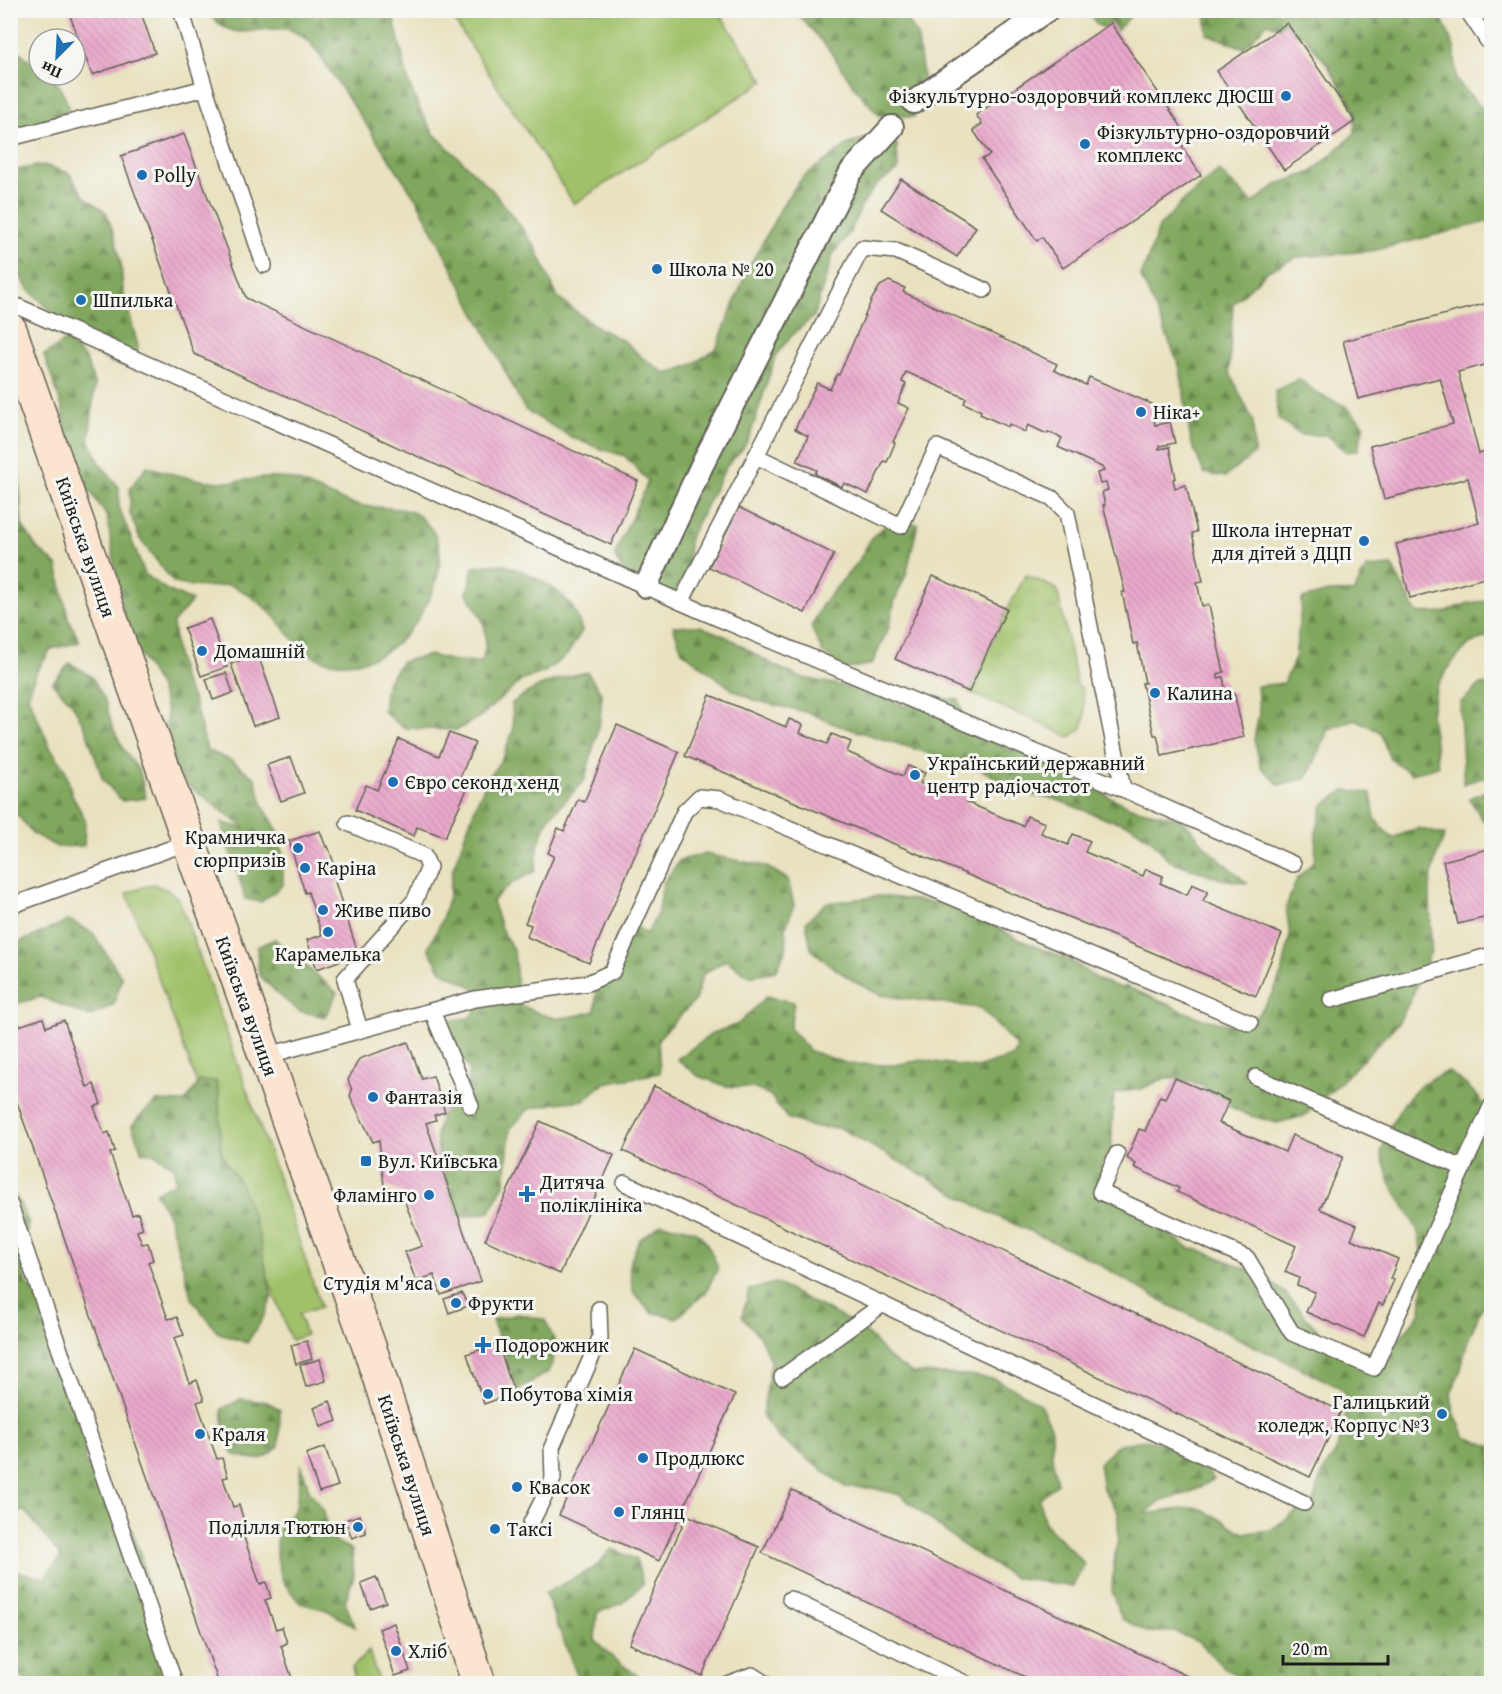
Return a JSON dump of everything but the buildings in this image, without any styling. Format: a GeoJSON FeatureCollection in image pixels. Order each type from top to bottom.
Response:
{"type":"FeatureCollection","features":[{"type":"Feature","properties":{"kind":"main road","name":"Київська вулиця"},"geometry":{"type":"LineString","coordinates":[[10,330],[370,1349],[479,1683]]}},
{"type":"Feature","properties":{"kind":"street"},"geometry":{"type":"LineString","coordinates":[[914,102],[1047,10]]}},
{"type":"Feature","properties":{"kind":"street"},"geometry":{"type":"LineString","coordinates":[[646,586],[702,465],[851,172],[892,127]]}},
{"type":"Feature","properties":{"kind":"lane"},"geometry":{"type":"LineString","coordinates":[[181,10],[264,265]]}},
{"type":"Feature","properties":{"kind":"lane"},"geometry":{"type":"LineString","coordinates":[[1467,10],[1491,47]]}},
{"type":"Feature","properties":{"kind":"lane"},"geometry":{"type":"LineString","coordinates":[[10,138],[205,88]]}},
{"type":"Feature","properties":{"kind":"lane"},"geometry":{"type":"LineString","coordinates":[[681,602],[862,248],[896,251],[984,290]]}},
{"type":"Feature","properties":{"kind":"lane"},"geometry":{"type":"LineString","coordinates":[[10,303],[681,602],[1123,789],[1293,864]]}},
{"type":"Feature","properties":{"kind":"lane"},"geometry":{"type":"LineString","coordinates":[[756,456],[901,526],[937,447],[1052,498],[1067,513],[1123,789]]}},
{"type":"Feature","properties":{"kind":"lane"},"geometry":{"type":"LineString","coordinates":[[265,1056],[475,999],[588,983],[612,972],[684,812],[699,797],[720,799],[1250,1023]]}},
{"type":"Feature","properties":{"kind":"lane"},"geometry":{"type":"LineString","coordinates":[[348,823],[424,856],[429,867],[415,900],[345,979],[360,1030]]}},
{"type":"Feature","properties":{"kind":"lane"},"geometry":{"type":"LineString","coordinates":[[10,906],[189,842]]}},
{"type":"Feature","properties":{"kind":"lane"},"geometry":{"type":"LineString","coordinates":[[1331,1000],[1491,955]]}},
{"type":"Feature","properties":{"kind":"lane"},"geometry":{"type":"LineString","coordinates":[[432,1011],[471,1106]]}},
{"type":"Feature","properties":{"kind":"lane"},"geometry":{"type":"LineString","coordinates":[[1256,1077],[1463,1168]]}},
{"type":"Feature","properties":{"kind":"lane"},"geometry":{"type":"LineString","coordinates":[[1117,1154],[1100,1192],[1247,1258],[1292,1333],[1374,1368],[1491,1105]]}},
{"type":"Feature","properties":{"kind":"lane"},"geometry":{"type":"LineString","coordinates":[[626,1183],[1304,1503]]}},
{"type":"Feature","properties":{"kind":"lane"},"geometry":{"type":"LineString","coordinates":[[10,1205],[175,1683]]}},
{"type":"Feature","properties":{"kind":"lane"},"geometry":{"type":"LineString","coordinates":[[782,1377],[883,1304]]}},
{"type":"Feature","properties":{"kind":"lane"},"geometry":{"type":"LineString","coordinates":[[531,1523],[553,1479],[552,1447],[600,1338],[599,1309]]}},
{"type":"Feature","properties":{"kind":"lane"},"geometry":{"type":"LineString","coordinates":[[790,1599],[967,1683]]}},
{"type":"Feature","properties":{"kind":"lane"},"geometry":{"type":"LineString","coordinates":[[727,1683],[752,1675],[766,1683]]}},
{"type":"Feature","properties":{"kind":"green space"},"geometry":{"type":"Polygon","coordinates":[[[206,11],[392,11],[409,84],[420,110],[434,134],[492,190],[521,227],[536,248],[558,298],[600,329],[624,341],[644,359],[667,374],[693,364],[716,349],[746,273],[786,199],[803,177],[847,145],[872,135],[897,144],[898,170],[876,185],[861,207],[850,232],[833,254],[814,316],[793,334],[776,355],[751,433],[744,447],[726,467],[689,539],[688,568],[675,592],[648,598],[628,580],[614,556],[648,481],[625,456],[573,438],[525,410],[417,200],[311,43],[289,29],[235,31],[217,22],[206,11]]]}},
{"type":"Feature","properties":{"kind":"green space"},"geometry":{"type":"Polygon","coordinates":[[[448,11],[718,11],[764,81],[574,204],[448,11]]]}},
{"type":"Feature","properties":{"kind":"green space"},"geometry":{"type":"Polygon","coordinates":[[[795,11],[899,11],[917,34],[924,83],[914,117],[879,115],[858,92],[827,47],[795,11]]]}},
{"type":"Feature","properties":{"kind":"green space"},"geometry":{"type":"Polygon","coordinates":[[[1089,11],[1131,11],[1130,17],[1116,31],[1097,25],[1089,11]]]}},
{"type":"Feature","properties":{"kind":"green space"},"geometry":{"type":"Polygon","coordinates":[[[1205,11],[1439,11],[1455,50],[1456,80],[1491,115],[1491,221],[1372,251],[1297,257],[1268,271],[1233,304],[1229,371],[1253,421],[1254,454],[1225,477],[1204,473],[1191,442],[1180,368],[1141,277],[1159,227],[1184,200],[1219,171],[1253,203],[1278,184],[1312,172],[1355,133],[1355,110],[1327,64],[1304,36],[1267,23],[1244,48],[1207,34],[1205,11]]]}},
{"type":"Feature","properties":{"kind":"green space"},"geometry":{"type":"Polygon","coordinates":[[[10,18],[16,48],[27,59],[27,87],[59,87],[69,107],[55,129],[10,143],[10,18]]]}},
{"type":"Feature","properties":{"kind":"green space"},"geometry":{"type":"Polygon","coordinates":[[[43,165],[69,173],[84,196],[106,212],[115,237],[121,264],[123,291],[138,346],[135,369],[109,362],[87,345],[28,289],[14,265],[11,254],[10,174],[16,170],[43,165]]]}},
{"type":"Feature","properties":{"kind":"green space"},"geometry":{"type":"Polygon","coordinates":[[[67,340],[86,360],[95,385],[89,440],[101,465],[119,487],[119,508],[145,574],[167,590],[192,601],[173,623],[182,677],[194,702],[207,750],[232,761],[255,778],[263,806],[278,831],[283,858],[283,885],[261,902],[245,899],[221,822],[246,829],[189,786],[171,765],[165,739],[167,712],[159,686],[131,640],[120,599],[107,517],[93,495],[73,476],[62,407],[44,355],[67,340]]]}},
{"type":"Feature","properties":{"kind":"green space"},"geometry":{"type":"Polygon","coordinates":[[[1299,379],[1320,395],[1345,406],[1364,425],[1358,450],[1347,452],[1327,435],[1300,435],[1278,418],[1275,391],[1299,379]]]}},
{"type":"Feature","properties":{"kind":"green space"},"geometry":{"type":"Polygon","coordinates":[[[11,437],[15,445],[19,471],[22,525],[37,548],[57,565],[68,618],[80,642],[51,649],[37,671],[28,696],[50,747],[65,769],[72,795],[85,819],[84,846],[57,847],[33,834],[11,807],[11,437]]]}},
{"type":"Feature","properties":{"kind":"green space"},"geometry":{"type":"Polygon","coordinates":[[[147,466],[207,481],[282,478],[310,486],[348,502],[414,513],[426,523],[436,537],[440,553],[433,589],[425,607],[403,638],[379,655],[359,662],[346,663],[318,659],[295,642],[261,604],[238,589],[230,585],[202,587],[174,583],[140,539],[130,514],[130,488],[147,466]]]}},
{"type":"Feature","properties":{"kind":"green space"},"geometry":{"type":"Polygon","coordinates":[[[893,519],[918,524],[906,575],[895,600],[889,627],[872,664],[846,669],[823,653],[811,627],[823,603],[858,562],[872,537],[893,519]]]}},
{"type":"Feature","properties":{"kind":"green space"},"geometry":{"type":"Polygon","coordinates":[[[502,564],[530,575],[556,591],[573,608],[582,631],[567,655],[546,671],[521,681],[481,716],[457,730],[403,728],[383,711],[386,684],[401,662],[429,655],[455,661],[482,662],[486,634],[482,619],[467,594],[473,567],[502,564]]]}},
{"type":"Feature","properties":{"kind":"green space"},"geometry":{"type":"Polygon","coordinates":[[[1392,566],[1417,613],[1444,612],[1469,603],[1491,600],[1491,635],[1469,644],[1451,664],[1437,686],[1431,713],[1438,766],[1412,774],[1390,759],[1380,732],[1355,719],[1329,729],[1307,778],[1279,785],[1261,767],[1254,740],[1259,713],[1257,686],[1284,683],[1295,658],[1302,599],[1328,592],[1354,592],[1366,568],[1392,566]]]}},
{"type":"Feature","properties":{"kind":"green space"},"geometry":{"type":"Polygon","coordinates":[[[1026,575],[1057,589],[1077,685],[1082,688],[1085,716],[1082,728],[1070,737],[969,692],[1007,609],[1026,575]]]}},
{"type":"Feature","properties":{"kind":"green space"},"geometry":{"type":"Polygon","coordinates":[[[673,626],[700,626],[727,637],[773,665],[799,677],[853,688],[905,706],[932,697],[959,700],[967,727],[1008,749],[1035,756],[1060,767],[1083,784],[1133,808],[1177,818],[1188,825],[1205,846],[1247,883],[1221,879],[1170,861],[1151,840],[1130,825],[1103,818],[1055,799],[1028,795],[982,770],[834,724],[810,713],[757,701],[733,690],[682,651],[673,626]]]}},
{"type":"Feature","properties":{"kind":"green space"},"geometry":{"type":"Polygon","coordinates":[[[70,663],[92,677],[105,700],[112,726],[124,750],[140,772],[146,798],[122,801],[103,780],[85,727],[71,702],[52,683],[70,663]]]}},
{"type":"Feature","properties":{"kind":"green space"},"geometry":{"type":"Polygon","coordinates":[[[587,672],[602,694],[600,721],[585,780],[548,819],[539,843],[535,871],[511,884],[492,901],[501,928],[514,951],[519,1004],[540,1014],[556,1018],[573,1017],[595,1011],[597,984],[608,968],[615,941],[626,919],[647,934],[659,910],[663,883],[680,860],[706,854],[765,866],[788,879],[794,905],[785,929],[787,947],[776,971],[749,976],[726,960],[703,974],[695,1000],[658,1039],[660,1073],[605,1083],[584,1100],[529,1109],[510,1129],[505,1182],[490,1212],[463,1217],[457,1215],[440,1163],[436,1136],[442,1111],[465,1096],[469,1069],[452,1044],[443,1021],[469,1018],[487,998],[441,971],[428,948],[441,922],[449,896],[453,868],[476,805],[487,780],[503,757],[513,731],[512,703],[547,683],[587,672]]]}},
{"type":"Feature","properties":{"kind":"green space"},"geometry":{"type":"Polygon","coordinates":[[[1491,684],[1491,772],[1488,776],[1463,784],[1460,703],[1480,685],[1491,684]]]}},
{"type":"Feature","properties":{"kind":"green space"},"geometry":{"type":"Polygon","coordinates":[[[1491,789],[1491,824],[1484,822],[1469,798],[1491,789]]]}},
{"type":"Feature","properties":{"kind":"green space"},"geometry":{"type":"Polygon","coordinates":[[[1345,790],[1371,793],[1375,819],[1392,838],[1418,828],[1445,835],[1435,860],[1430,886],[1431,951],[1411,999],[1398,1023],[1345,1078],[1304,1116],[1277,1123],[1248,1115],[1222,1103],[1202,1085],[1175,1078],[1165,1078],[1141,1089],[1115,1093],[1111,1161],[1116,1188],[1132,1210],[1188,1247],[1214,1255],[1264,1277],[1285,1293],[1320,1333],[1343,1347],[1369,1352],[1395,1344],[1421,1312],[1424,1257],[1417,1229],[1389,1180],[1381,1153],[1389,1128],[1404,1103],[1423,1083],[1447,1071],[1467,1085],[1482,1102],[1492,1117],[1491,1300],[1481,1309],[1467,1343],[1461,1369],[1451,1394],[1454,1412],[1465,1437],[1491,1446],[1491,1683],[1246,1683],[1220,1664],[1200,1643],[1175,1632],[1147,1632],[1122,1619],[1112,1593],[1113,1567],[1118,1538],[1118,1512],[1103,1489],[1099,1463],[1119,1444],[1146,1440],[1173,1446],[1195,1459],[1214,1479],[1190,1493],[1165,1499],[1144,1514],[1196,1507],[1243,1533],[1270,1530],[1314,1500],[1322,1474],[1336,1451],[1345,1425],[1346,1397],[1339,1387],[1167,1304],[1088,1258],[988,1212],[840,1128],[813,1127],[787,1118],[770,1095],[752,1088],[725,1086],[698,1076],[677,1059],[713,1033],[738,1024],[767,996],[794,1002],[790,1029],[810,1051],[849,1064],[894,1065],[922,1060],[977,1068],[1014,1056],[1017,1047],[980,1008],[880,995],[831,966],[811,949],[806,922],[826,903],[880,896],[947,904],[972,914],[1020,940],[1071,961],[1099,980],[1125,989],[1125,986],[1202,1019],[1229,1024],[1256,1017],[1272,995],[1283,970],[1290,935],[1286,907],[1297,879],[1315,860],[1316,833],[1323,805],[1345,790]]]}},
{"type":"Feature","properties":{"kind":"green space"},"geometry":{"type":"Polygon","coordinates":[[[153,884],[169,891],[179,899],[279,1180],[321,1307],[299,1314],[306,1335],[291,1340],[127,893],[153,884]]]}},
{"type":"Feature","properties":{"kind":"green space"},"geometry":{"type":"Polygon","coordinates":[[[69,920],[93,933],[122,978],[114,1004],[90,1017],[41,997],[11,1005],[11,943],[20,942],[69,920]]]}},
{"type":"Feature","properties":{"kind":"green space"},"geometry":{"type":"Polygon","coordinates":[[[275,939],[337,993],[325,1017],[299,1011],[259,975],[257,947],[275,939]]]}},
{"type":"Feature","properties":{"kind":"green space"},"geometry":{"type":"Polygon","coordinates":[[[200,1081],[216,1081],[219,1094],[221,1155],[241,1184],[258,1231],[272,1298],[262,1320],[247,1343],[217,1332],[192,1299],[169,1217],[155,1192],[175,1183],[175,1167],[153,1153],[142,1152],[132,1126],[157,1101],[185,1102],[200,1081]]]}},
{"type":"Feature","properties":{"kind":"green space"},"geometry":{"type":"Polygon","coordinates":[[[10,1192],[17,1197],[28,1221],[24,1275],[28,1285],[47,1304],[84,1433],[85,1461],[117,1504],[132,1531],[141,1556],[146,1582],[164,1633],[189,1683],[26,1683],[14,1667],[10,1651],[11,1576],[17,1571],[44,1578],[61,1557],[26,1512],[11,1510],[10,1192]]]}},
{"type":"Feature","properties":{"kind":"green space"},"geometry":{"type":"Polygon","coordinates":[[[661,1224],[692,1230],[698,1234],[709,1246],[718,1268],[706,1292],[677,1318],[651,1312],[633,1292],[629,1265],[639,1240],[661,1224]]]}},
{"type":"Feature","properties":{"kind":"green space"},"geometry":{"type":"Polygon","coordinates":[[[775,1283],[851,1322],[872,1338],[890,1359],[913,1373],[968,1375],[994,1379],[1040,1404],[1052,1429],[1052,1456],[1057,1484],[1039,1499],[1045,1524],[1085,1564],[1072,1587],[1013,1577],[966,1548],[900,1495],[872,1488],[845,1487],[779,1438],[762,1416],[771,1363],[760,1337],[742,1316],[749,1290],[775,1283]]]}},
{"type":"Feature","properties":{"kind":"green space"},"geometry":{"type":"Polygon","coordinates":[[[518,1314],[545,1320],[556,1344],[550,1371],[518,1390],[492,1320],[518,1314]]]}},
{"type":"Feature","properties":{"kind":"green space"},"geometry":{"type":"Polygon","coordinates":[[[241,1399],[267,1402],[280,1409],[279,1446],[268,1456],[252,1459],[232,1454],[225,1436],[222,1409],[241,1399]]]}},
{"type":"Feature","properties":{"kind":"green space"},"geometry":{"type":"Polygon","coordinates":[[[301,1464],[309,1490],[324,1511],[329,1538],[352,1550],[354,1576],[345,1602],[355,1627],[327,1610],[300,1603],[283,1582],[276,1555],[278,1529],[296,1508],[301,1464]]]}},
{"type":"Feature","properties":{"kind":"green space"},"geometry":{"type":"Polygon","coordinates":[[[612,1549],[636,1559],[643,1584],[622,1603],[597,1613],[595,1640],[613,1658],[648,1683],[580,1683],[545,1593],[594,1568],[612,1549]]]}},
{"type":"Feature","properties":{"kind":"green space"},"geometry":{"type":"Polygon","coordinates":[[[369,1651],[379,1683],[356,1683],[352,1668],[369,1651]]]}},
{"type":"Feature","properties":{"kind":"place","name":"Фізкультурно-оздоровчий комплекс ДЮСШ"},"geometry":{"type":"Point","coordinates":[1286,96]}},
{"type":"Feature","properties":{"kind":"place","name":"Фізкультурно-оздоровчий комплекс"},"geometry":{"type":"Point","coordinates":[1085,144]}},
{"type":"Feature","properties":{"kind":"place","name":"Polly"},"geometry":{"type":"Point","coordinates":[142,175]}},
{"type":"Feature","properties":{"kind":"place","name":"Школа № 20"},"geometry":{"type":"Point","coordinates":[657,269]}},
{"type":"Feature","properties":{"kind":"place","name":"Шпилька"},"geometry":{"type":"Point","coordinates":[81,300]}},
{"type":"Feature","properties":{"kind":"place","name":"Ніка+"},"geometry":{"type":"Point","coordinates":[1141,412]}},
{"type":"Feature","properties":{"kind":"place","name":"Школа інтернат для дітей з ДЦП"},"geometry":{"type":"Point","coordinates":[1364,541]}},
{"type":"Feature","properties":{"kind":"place","name":"Домашній"},"geometry":{"type":"Point","coordinates":[202,651]}},
{"type":"Feature","properties":{"kind":"place","name":"Калина"},"geometry":{"type":"Point","coordinates":[1155,693]}},
{"type":"Feature","properties":{"kind":"place","name":"Український державний центр радіочастот"},"geometry":{"type":"Point","coordinates":[915,775]}},
{"type":"Feature","properties":{"kind":"place","name":"Євро секонд хенд"},"geometry":{"type":"Point","coordinates":[393,782]}},
{"type":"Feature","properties":{"kind":"place","name":"Крамничка сюрпризів"},"geometry":{"type":"Point","coordinates":[298,848]}},
{"type":"Feature","properties":{"kind":"place","name":"Каріна"},"geometry":{"type":"Point","coordinates":[305,868]}},
{"type":"Feature","properties":{"kind":"place","name":"Живе пиво"},"geometry":{"type":"Point","coordinates":[323,910]}},
{"type":"Feature","properties":{"kind":"place","name":"Карамелька"},"geometry":{"type":"Point","coordinates":[328,932]}},
{"type":"Feature","properties":{"kind":"place","name":"Фантазія"},"geometry":{"type":"Point","coordinates":[373,1097]}},
{"type":"Feature","properties":{"kind":"place","name":"Вул. Київська"},"geometry":{"type":"Point","coordinates":[366,1161]}},
{"type":"Feature","properties":{"kind":"place","name":"Дитяча поліклініка"},"geometry":{"type":"Point","coordinates":[527,1194]}},
{"type":"Feature","properties":{"kind":"place","name":"Фламінго"},"geometry":{"type":"Point","coordinates":[429,1195]}},
{"type":"Feature","properties":{"kind":"place","name":"Студія м'яса"},"geometry":{"type":"Point","coordinates":[445,1283]}},
{"type":"Feature","properties":{"kind":"place","name":"Фрукти"},"geometry":{"type":"Point","coordinates":[456,1303]}},
{"type":"Feature","properties":{"kind":"place","name":"Подорожник"},"geometry":{"type":"Point","coordinates":[483,1345]}},
{"type":"Feature","properties":{"kind":"place","name":"Побутова хімія"},"geometry":{"type":"Point","coordinates":[488,1394]}},
{"type":"Feature","properties":{"kind":"place","name":"Галицький коледж, Корпус №3"},"geometry":{"type":"Point","coordinates":[1442,1414]}},
{"type":"Feature","properties":{"kind":"place","name":"Краля"},"geometry":{"type":"Point","coordinates":[200,1434]}},
{"type":"Feature","properties":{"kind":"place","name":"Продлюкс"},"geometry":{"type":"Point","coordinates":[643,1458]}},
{"type":"Feature","properties":{"kind":"place","name":"Квасок"},"geometry":{"type":"Point","coordinates":[517,1487]}},
{"type":"Feature","properties":{"kind":"place","name":"Глянц"},"geometry":{"type":"Point","coordinates":[619,1512]}},
{"type":"Feature","properties":{"kind":"place","name":"Поділля Тютюн"},"geometry":{"type":"Point","coordinates":[358,1527]}},
{"type":"Feature","properties":{"kind":"place","name":"Таксі"},"geometry":{"type":"Point","coordinates":[495,1529]}},
{"type":"Feature","properties":{"kind":"place","name":"Хліб"},"geometry":{"type":"Point","coordinates":[396,1651]}}]}
